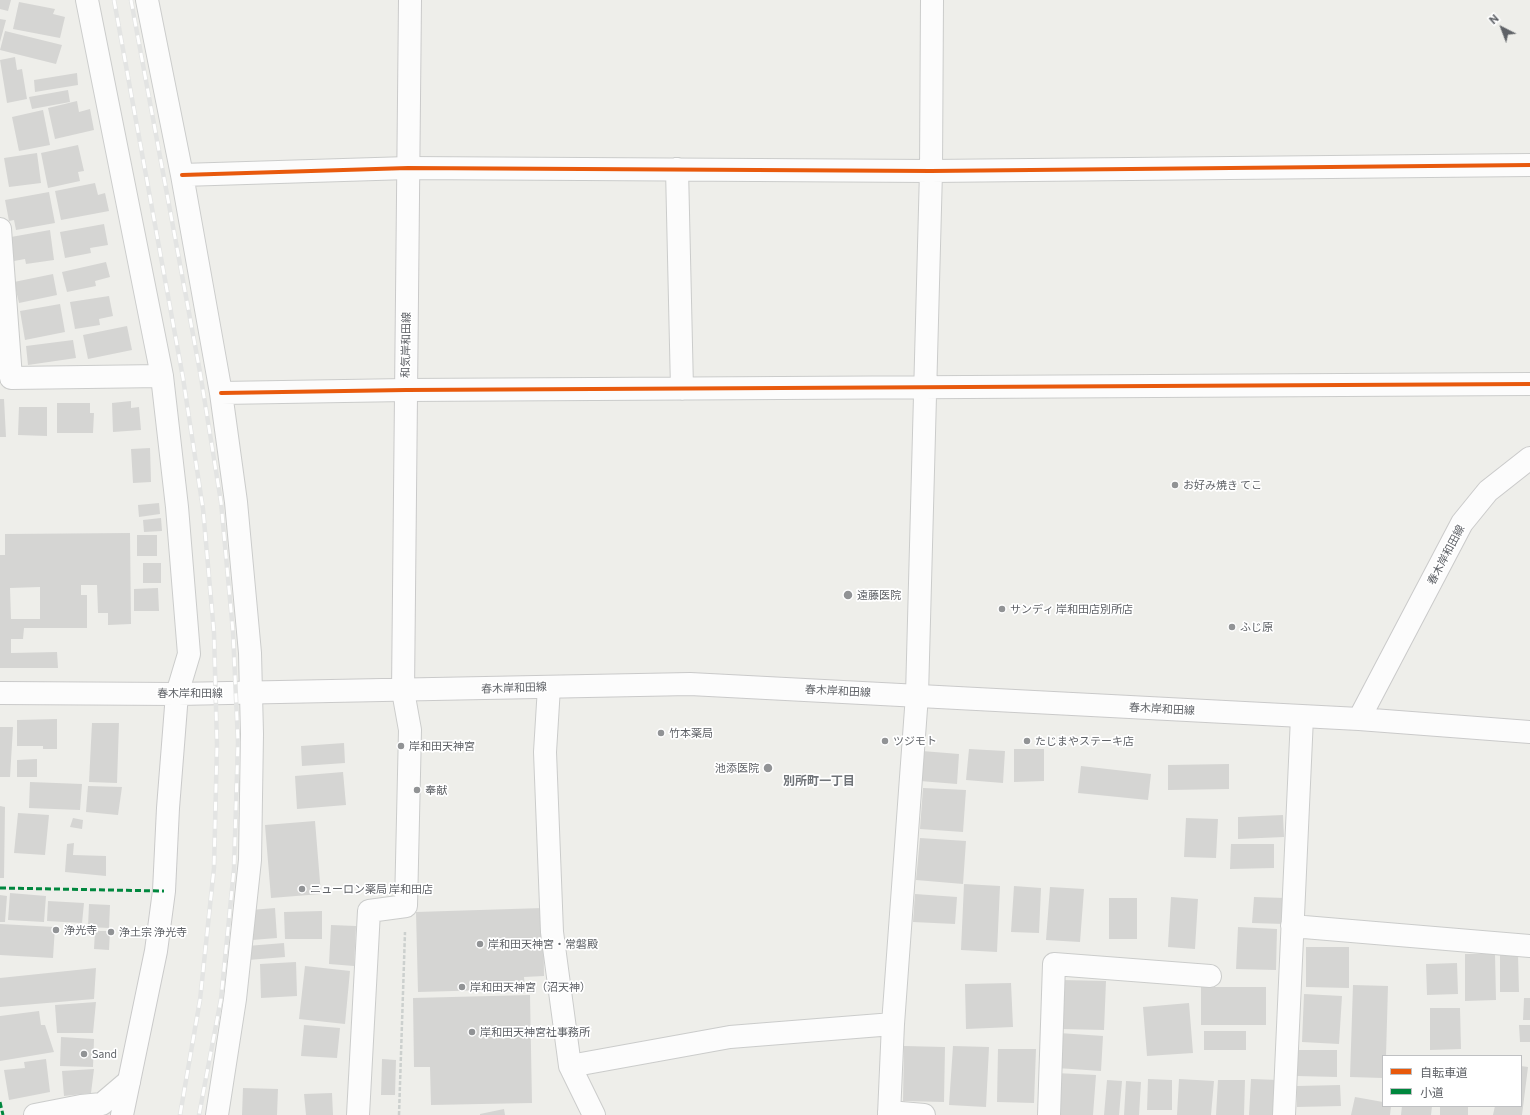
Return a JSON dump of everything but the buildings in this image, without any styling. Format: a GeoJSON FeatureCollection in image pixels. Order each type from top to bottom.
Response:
{"type":"FeatureCollection","features":[{"type":"Feature","properties":{"kind":"street"},"geometry":{"type":"LineString","coordinates":[[87,0],[162,376],[177,507],[189,654],[177,694],[168,808],[164,891],[156,951],[122,1115]]}},
{"type":"Feature","properties":{"kind":"street"},"geometry":{"type":"LineString","coordinates":[[147,0],[182,175],[221,393],[236,502],[250,653],[250,860],[235,999],[217,1115]]}},
{"type":"Feature","properties":{"kind":"street","name":"和気岸和田線"},"geometry":{"type":"LineString","coordinates":[[406,906],[410,730],[403,691],[410,0]]}},
{"type":"Feature","properties":{"kind":"street"},"geometry":{"type":"LineString","coordinates":[[924,1115],[889,1113],[893,1024],[917,695],[931,171],[932,0]]}},
{"type":"Feature","properties":{"kind":"street"},"geometry":{"type":"LineString","coordinates":[[182,175],[408,168],[931,171],[1530,164]]}},
{"type":"Feature","properties":{"kind":"street"},"geometry":{"type":"LineString","coordinates":[[677,169],[682,389]]}},
{"type":"Feature","properties":{"kind":"street"},"geometry":{"type":"LineString","coordinates":[[0,229],[4,334],[11,378],[162,376]]}},
{"type":"Feature","properties":{"kind":"street"},"geometry":{"type":"LineString","coordinates":[[221,393],[406,390],[1530,384]]}},
{"type":"Feature","properties":{"kind":"street","name":"春木岸和田線"},"geometry":{"type":"LineString","coordinates":[[0,693],[177,694],[403,691],[690,684],[1359,719],[1462,523],[1488,491],[1530,458]]}},
{"type":"Feature","properties":{"kind":"street"},"geometry":{"type":"LineString","coordinates":[[549,687],[545,752],[552,932],[570,1066],[594,1115]]}},
{"type":"Feature","properties":{"kind":"street"},"geometry":{"type":"LineString","coordinates":[[1284,1115],[1302,717]]}},
{"type":"Feature","properties":{"kind":"street"},"geometry":{"type":"LineString","coordinates":[[1359,719],[1530,732]]}},
{"type":"Feature","properties":{"kind":"street"},"geometry":{"type":"LineString","coordinates":[[358,1115],[369,912],[406,906]]}},
{"type":"Feature","properties":{"kind":"street"},"geometry":{"type":"LineString","coordinates":[[1292,926],[1530,946]]}},
{"type":"Feature","properties":{"kind":"street"},"geometry":{"type":"LineString","coordinates":[[1049,1115],[1054,964],[1210,976]]}},
{"type":"Feature","properties":{"kind":"street"},"geometry":{"type":"LineString","coordinates":[[570,1066],[730,1037],[893,1024]]}},
{"type":"Feature","properties":{"kind":"street"},"geometry":{"type":"LineString","coordinates":[[35,1115],[81,1106],[102,1104],[130,1081]]}},
{"type":"Feature","properties":{"kind":"path"},"geometry":{"type":"LineString","coordinates":[[399,1115],[406,906]]}},
{"type":"Feature","properties":{"kind":"railway"},"geometry":{"type":"LineString","coordinates":[[114,0],[183,378],[203,509],[214,633],[217,745],[214,868],[200,1000],[180,1115]]}},
{"type":"Feature","properties":{"kind":"railway"},"geometry":{"type":"LineString","coordinates":[[131,0],[200,372],[221,502],[233,632],[238,742],[234,869],[221,999],[199,1115]]}},
{"type":"Feature","properties":{"kind":"marked path"},"geometry":{"type":"LineString","coordinates":[[0,888],[164,891]]}},
{"type":"Feature","properties":{"kind":"marked path"},"geometry":{"type":"LineString","coordinates":[[0,1102],[3,1115]]}},
{"type":"Feature","properties":{"kind":"cycle path"},"geometry":{"type":"LineString","coordinates":[[182,175],[408,168],[931,171],[1530,165]]}},
{"type":"Feature","properties":{"kind":"cycle path"},"geometry":{"type":"LineString","coordinates":[[221,393],[406,390],[1530,384]]}},
{"type":"Feature","properties":{"kind":"place","name":"お好み焼き てこ"},"geometry":{"type":"Point","coordinates":[1175,485]}},
{"type":"Feature","properties":{"kind":"place","name":"遠藤医院"},"geometry":{"type":"Point","coordinates":[848,595]}},
{"type":"Feature","properties":{"kind":"place","name":"サンディ 岸和田店別所店"},"geometry":{"type":"Point","coordinates":[1002,609]}},
{"type":"Feature","properties":{"kind":"place","name":"ふじ原"},"geometry":{"type":"Point","coordinates":[1232,627]}},
{"type":"Feature","properties":{"kind":"place","name":"竹本薬局"},"geometry":{"type":"Point","coordinates":[661,733]}},
{"type":"Feature","properties":{"kind":"place","name":"ツジモト"},"geometry":{"type":"Point","coordinates":[885,741]}},
{"type":"Feature","properties":{"kind":"place","name":"たじまやステーキ店"},"geometry":{"type":"Point","coordinates":[1027,741]}},
{"type":"Feature","properties":{"kind":"place","name":"岸和田天神宮"},"geometry":{"type":"Point","coordinates":[401,746]}},
{"type":"Feature","properties":{"kind":"place","name":"池添医院"},"geometry":{"type":"Point","coordinates":[768,768]}},
{"type":"Feature","properties":{"kind":"place","name":"奉献"},"geometry":{"type":"Point","coordinates":[417,790]}},
{"type":"Feature","properties":{"kind":"place","name":"ニューロン薬局 岸和田店"},"geometry":{"type":"Point","coordinates":[302,889]}},
{"type":"Feature","properties":{"kind":"place","name":"浄光寺"},"geometry":{"type":"Point","coordinates":[56,930]}},
{"type":"Feature","properties":{"kind":"place","name":"浄土宗 浄光寺"},"geometry":{"type":"Point","coordinates":[111,932]}},
{"type":"Feature","properties":{"kind":"place","name":"岸和田天神宮・常磐殿"},"geometry":{"type":"Point","coordinates":[480,944]}},
{"type":"Feature","properties":{"kind":"place","name":"岸和田天神宮（沼天神）"},"geometry":{"type":"Point","coordinates":[462,987]}},
{"type":"Feature","properties":{"kind":"place","name":"岸和田天神宮社事務所"},"geometry":{"type":"Point","coordinates":[472,1032]}},
{"type":"Feature","properties":{"kind":"place","name":"Sand"},"geometry":{"type":"Point","coordinates":[84,1054]}},
{"type":"Feature","properties":{"kind":"district","name":"別所町一丁目"},"geometry":{"type":"Point","coordinates":[819,781]}}]}
